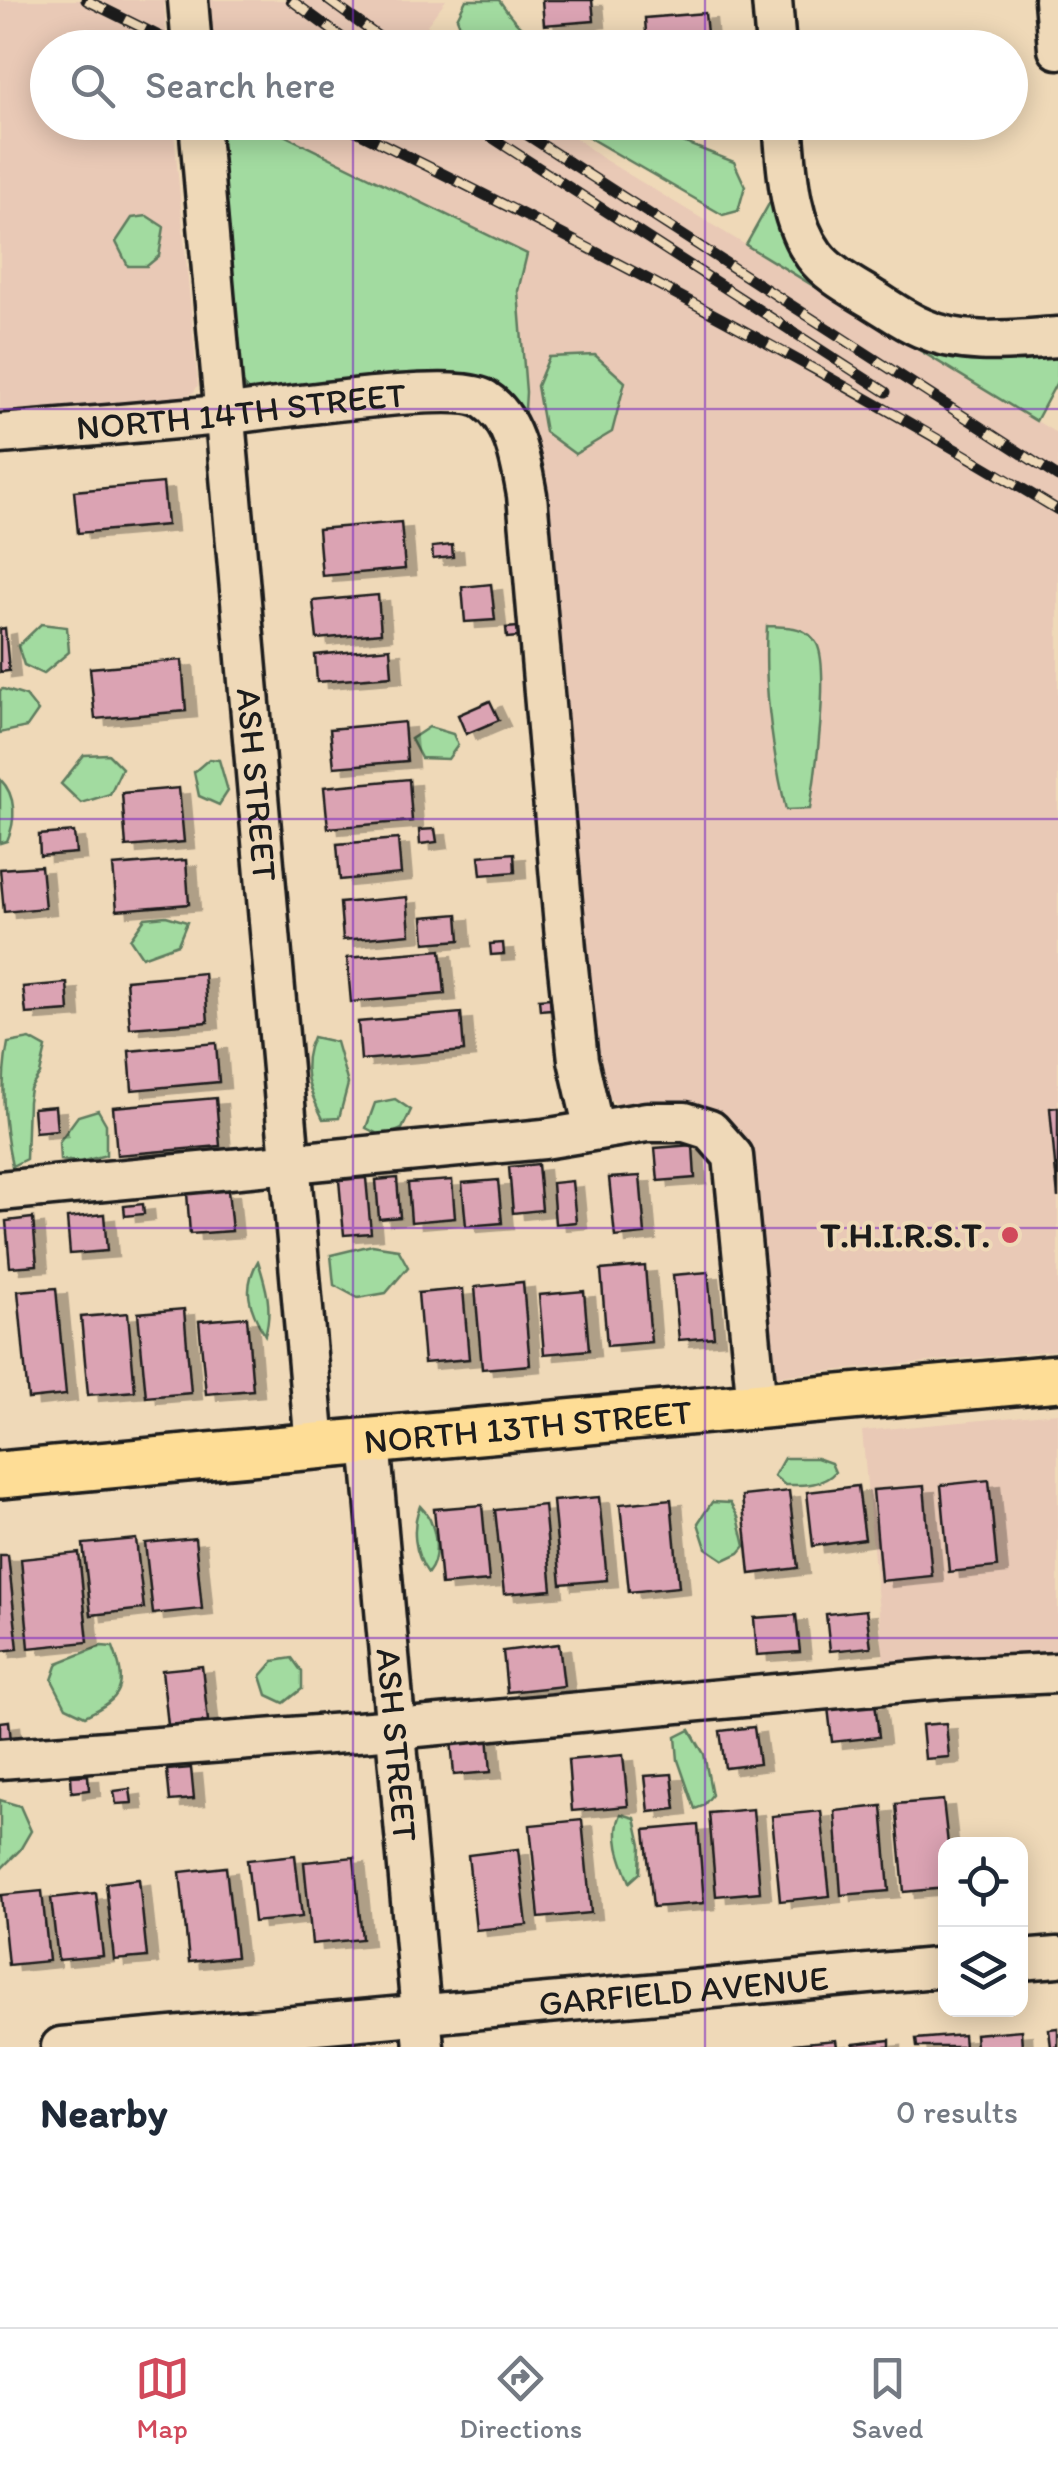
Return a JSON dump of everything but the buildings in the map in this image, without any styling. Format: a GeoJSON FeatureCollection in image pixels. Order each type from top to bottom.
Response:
{"type":"FeatureCollection","features":[{"type":"Feature","properties":{"kind":"main road","name":"NORTH 13TH STREET"},"geometry":{"type":"LineString","coordinates":[[0,1476],[1058,1378]]}},
{"type":"Feature","properties":{"kind":"street"},"geometry":{"type":"LineString","coordinates":[[188,0],[190,30]]}},
{"type":"Feature","properties":{"kind":"street"},"geometry":{"type":"LineString","coordinates":[[772,0],[774,30]]}},
{"type":"Feature","properties":{"kind":"street"},"geometry":{"type":"LineString","coordinates":[[1054,0],[1058,48]]}},
{"type":"Feature","properties":{"kind":"street","name":"ASH STREET"},"geometry":{"type":"LineString","coordinates":[[201,140],[316,1446]]}},
{"type":"Feature","properties":{"kind":"street"},"geometry":{"type":"LineString","coordinates":[[784,140],[788,183],[797,219],[814,256],[848,284],[920,327],[967,340],[1058,337]]}},
{"type":"Feature","properties":{"kind":"street","name":"NORTH 14TH STREET"},"geometry":{"type":"LineString","coordinates":[[0,434],[357,398],[464,394],[482,397],[506,423],[519,456],[527,495],[566,950],[578,1060],[594,1130]]}},
{"type":"Feature","properties":{"kind":"street"},"geometry":{"type":"LineString","coordinates":[[0,1192],[544,1138],[647,1122],[685,1122],[710,1130],[733,1156],[757,1406]]}},
{"type":"Feature","properties":{"kind":"street","name":"ASH STREET"},"geometry":{"type":"LineString","coordinates":[[370,1441],[423,2031]]}},
{"type":"Feature","properties":{"kind":"street"},"geometry":{"type":"LineString","coordinates":[[0,1760],[396,1729],[949,1678],[1058,1673]]}},
{"type":"Feature","properties":{"kind":"street"},"geometry":{"type":"LineString","coordinates":[[1028,1959],[1058,1957]]}},
{"type":"Feature","properties":{"kind":"street","name":"GARFIELD AVENUE"},"geometry":{"type":"LineString","coordinates":[[61,2047],[423,2031],[938,1968]]}},
{"type":"Feature","properties":{"kind":"shaded area"},"geometry":{"type":"Polygon","coordinates":[[[0,0],[164,0],[166,30],[30,30],[30,140],[175,140],[198,385],[185,397],[0,416],[0,0]]]}},
{"type":"Feature","properties":{"kind":"shaded area"},"geometry":{"type":"Polygon","coordinates":[[[210,0],[446,0],[427,25],[434,30],[213,30],[210,0]]]}},
{"type":"Feature","properties":{"kind":"shaded area"},"geometry":{"type":"Polygon","coordinates":[[[294,140],[579,140],[605,160],[1058,434],[1058,1350],[777,1376],[766,1364],[749,1162],[615,1103],[601,1090],[588,1061],[524,427],[526,392],[518,291],[527,254],[294,140]]]}},
{"type":"Feature","properties":{"kind":"shaded area"},"geometry":{"type":"Polygon","coordinates":[[[1058,1413],[1058,1664],[885,1675],[862,1431],[1058,1413]]]}},
{"type":"Feature","properties":{"kind":"green space"},"geometry":{"type":"Polygon","coordinates":[[[466,0],[499,0],[526,30],[462,30],[457,18],[466,0]]]}},
{"type":"Feature","properties":{"kind":"green space"},"geometry":{"type":"Polygon","coordinates":[[[221,140],[294,140],[527,254],[518,291],[526,392],[524,427],[506,400],[251,396],[242,382],[221,140]]]}},
{"type":"Feature","properties":{"kind":"green space"},"geometry":{"type":"Polygon","coordinates":[[[593,140],[670,140],[734,162],[745,186],[738,211],[723,215],[593,140]]]}},
{"type":"Feature","properties":{"kind":"green space"},"geometry":{"type":"Polygon","coordinates":[[[774,195],[834,286],[1058,354],[1058,380],[1036,421],[746,245],[774,195]]]}},
{"type":"Feature","properties":{"kind":"green space"},"geometry":{"type":"Polygon","coordinates":[[[147,216],[164,227],[159,256],[147,266],[128,266],[116,242],[132,218],[147,216]]]}},
{"type":"Feature","properties":{"kind":"green space"},"geometry":{"type":"Polygon","coordinates":[[[595,355],[625,382],[612,432],[575,454],[545,432],[537,386],[549,357],[595,355]]]}},
{"type":"Feature","properties":{"kind":"green space"},"geometry":{"type":"Polygon","coordinates":[[[41,624],[67,627],[69,652],[43,674],[24,665],[18,646],[41,624]]]}},
{"type":"Feature","properties":{"kind":"green space"},"geometry":{"type":"Polygon","coordinates":[[[767,626],[808,633],[821,657],[820,725],[810,809],[786,810],[770,718],[767,626]]]}},
{"type":"Feature","properties":{"kind":"green space"},"geometry":{"type":"Polygon","coordinates":[[[3,689],[26,696],[38,711],[27,727],[0,733],[3,689]]]}},
{"type":"Feature","properties":{"kind":"green space"},"geometry":{"type":"Polygon","coordinates":[[[429,727],[453,734],[458,745],[448,759],[421,758],[411,739],[429,727]]]}},
{"type":"Feature","properties":{"kind":"green space"},"geometry":{"type":"Polygon","coordinates":[[[108,754],[122,768],[110,794],[81,803],[61,784],[84,755],[108,754]]]}},
{"type":"Feature","properties":{"kind":"green space"},"geometry":{"type":"Polygon","coordinates":[[[209,759],[219,760],[228,791],[219,805],[199,796],[194,772],[209,759]]]}},
{"type":"Feature","properties":{"kind":"green space"},"geometry":{"type":"Polygon","coordinates":[[[0,779],[10,793],[13,809],[7,841],[0,843],[0,779]]]}},
{"type":"Feature","properties":{"kind":"green space"},"geometry":{"type":"Polygon","coordinates":[[[166,916],[187,922],[178,944],[142,957],[130,939],[145,918],[166,916]]]}},
{"type":"Feature","properties":{"kind":"green space"},"geometry":{"type":"Polygon","coordinates":[[[313,1037],[336,1042],[348,1084],[339,1118],[323,1119],[310,1089],[306,1069],[313,1037]]]}},
{"type":"Feature","properties":{"kind":"green space"},"geometry":{"type":"Polygon","coordinates":[[[30,1039],[46,1048],[40,1074],[30,1089],[26,1159],[12,1166],[4,1104],[8,1043],[30,1039]]]}},
{"type":"Feature","properties":{"kind":"green space"},"geometry":{"type":"Polygon","coordinates":[[[395,1099],[411,1110],[402,1129],[384,1137],[366,1128],[375,1103],[395,1099]]]}},
{"type":"Feature","properties":{"kind":"green space"},"geometry":{"type":"Polygon","coordinates":[[[98,1110],[106,1124],[106,1155],[80,1162],[60,1160],[59,1142],[78,1116],[98,1110]]]}},
{"type":"Feature","properties":{"kind":"green space"},"geometry":{"type":"Polygon","coordinates":[[[372,1245],[398,1249],[408,1267],[386,1293],[358,1298],[334,1285],[331,1255],[372,1245]]]}},
{"type":"Feature","properties":{"kind":"green space"},"geometry":{"type":"Polygon","coordinates":[[[258,1261],[268,1307],[265,1335],[255,1316],[249,1289],[258,1261]]]}},
{"type":"Feature","properties":{"kind":"green space"},"geometry":{"type":"Polygon","coordinates":[[[784,1458],[817,1458],[831,1463],[835,1472],[818,1482],[785,1485],[774,1476],[784,1458]]]}},
{"type":"Feature","properties":{"kind":"green space"},"geometry":{"type":"Polygon","coordinates":[[[712,1502],[730,1503],[745,1546],[724,1560],[706,1548],[698,1523],[712,1502]]]}},
{"type":"Feature","properties":{"kind":"green space"},"geometry":{"type":"Polygon","coordinates":[[[420,1506],[430,1520],[435,1538],[435,1557],[428,1573],[415,1541],[420,1506]]]}},
{"type":"Feature","properties":{"kind":"green space"},"geometry":{"type":"Polygon","coordinates":[[[101,1646],[113,1647],[121,1682],[115,1697],[85,1716],[66,1707],[52,1680],[58,1663],[101,1646]]]}},
{"type":"Feature","properties":{"kind":"green space"},"geometry":{"type":"Polygon","coordinates":[[[292,1658],[302,1672],[302,1689],[284,1703],[267,1695],[261,1676],[274,1661],[292,1658]]]}},
{"type":"Feature","properties":{"kind":"green space"},"geometry":{"type":"Polygon","coordinates":[[[690,1730],[704,1754],[712,1795],[695,1809],[678,1760],[676,1737],[690,1730]]]}},
{"type":"Feature","properties":{"kind":"green space"},"geometry":{"type":"Polygon","coordinates":[[[0,1800],[20,1806],[31,1831],[20,1850],[0,1870],[0,1800]]]}},
{"type":"Feature","properties":{"kind":"green space"},"geometry":{"type":"Polygon","coordinates":[[[621,1814],[635,1818],[641,1845],[640,1873],[630,1882],[617,1839],[621,1814]]]}},
{"type":"Feature","properties":{"kind":"railway"},"geometry":{"type":"LineString","coordinates":[[86,0],[147,30]]}},
{"type":"Feature","properties":{"kind":"railway"},"geometry":{"type":"LineString","coordinates":[[291,0],[332,30]]}},
{"type":"Feature","properties":{"kind":"railway"},"geometry":{"type":"LineString","coordinates":[[328,0],[369,30]]}},
{"type":"Feature","properties":{"kind":"railway"},"geometry":{"type":"LineString","coordinates":[[374,140],[702,308],[1058,510]]}},
{"type":"Feature","properties":{"kind":"railway"},"geometry":{"type":"LineString","coordinates":[[496,140],[886,392]]}},
{"type":"Feature","properties":{"kind":"railway"},"geometry":{"type":"LineString","coordinates":[[535,140],[1058,477]]}},
{"type":"Feature","properties":{"kind":"place","name":"T.H.I.R.S.T."},"geometry":{"type":"Point","coordinates":[1010,1235]}}]}
